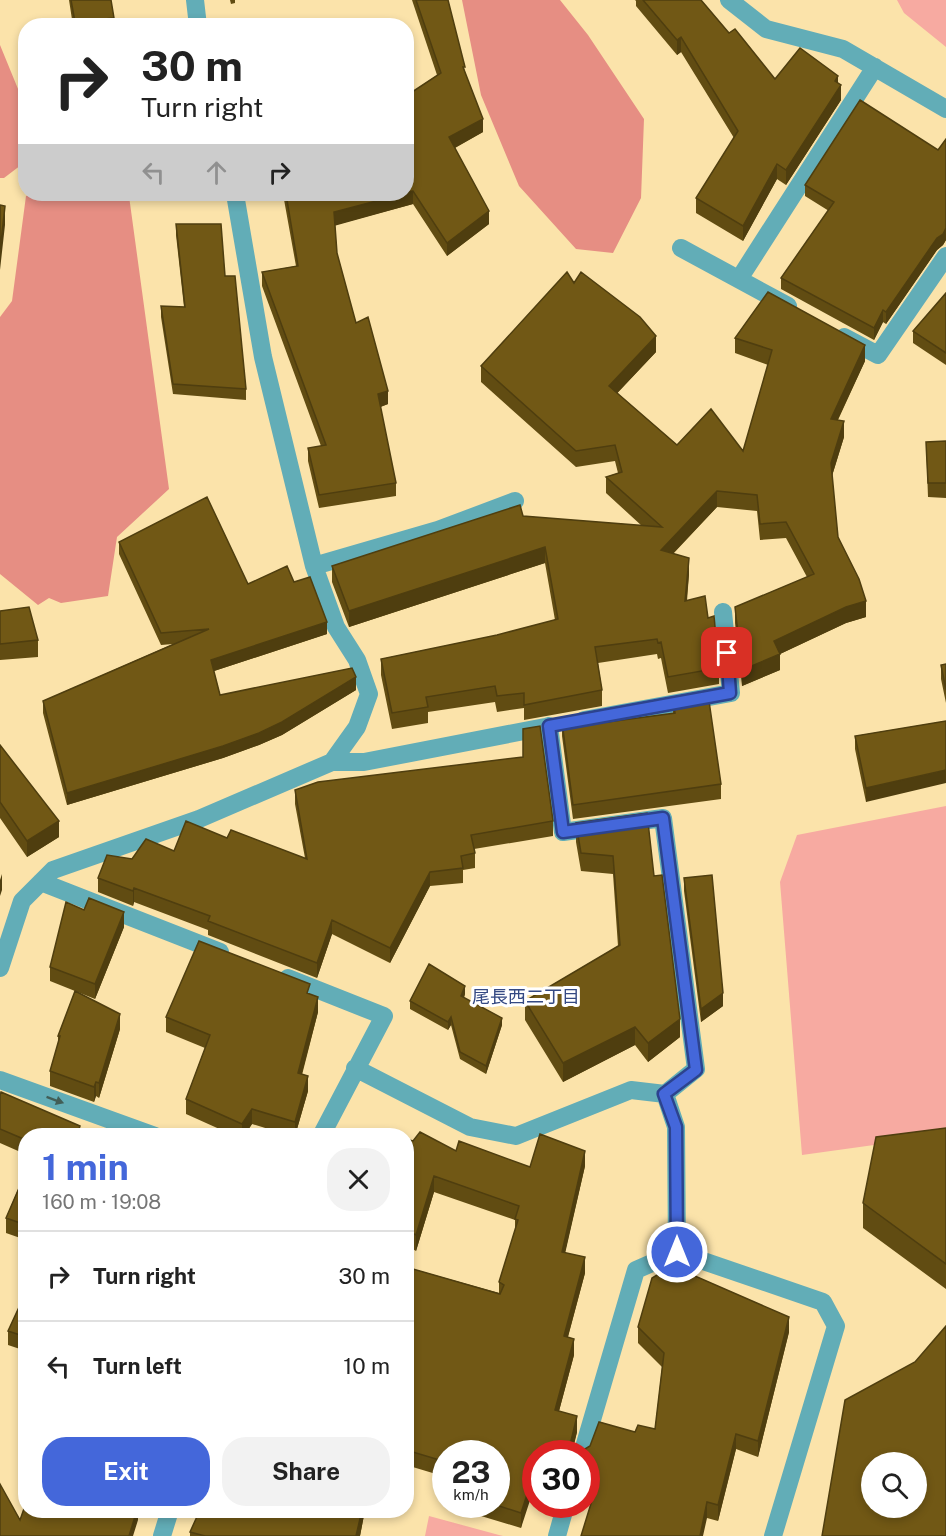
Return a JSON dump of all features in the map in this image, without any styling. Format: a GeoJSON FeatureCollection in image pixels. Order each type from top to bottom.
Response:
{"type":"FeatureCollection","features":[{"type":"Feature","properties":{"kind":"street"},"geometry":{"type":"LineString","coordinates":[[195,0],[197,18]]}},
{"type":"Feature","properties":{"kind":"street"},"geometry":{"type":"LineString","coordinates":[[729,0],[766,29],[843,49],[946,109]]}},
{"type":"Feature","properties":{"kind":"street"},"geometry":{"type":"LineString","coordinates":[[739,279],[874,67]]}},
{"type":"Feature","properties":{"kind":"street"},"geometry":{"type":"LineString","coordinates":[[236,201],[264,357],[314,566],[336,627],[357,660],[369,694],[357,727],[332,762]]}},
{"type":"Feature","properties":{"kind":"street"},"geometry":{"type":"LineString","coordinates":[[681,248],[798,312]]}},
{"type":"Feature","properties":{"kind":"street"},"geometry":{"type":"LineString","coordinates":[[828,328],[878,355],[946,256]]}},
{"type":"Feature","properties":{"kind":"street"},"geometry":{"type":"LineString","coordinates":[[314,566],[438,530],[515,501]]}},
{"type":"Feature","properties":{"kind":"street"},"geometry":{"type":"LineString","coordinates":[[0,968],[22,902],[53,870],[199,819],[332,762],[364,762],[730,693],[723,612]]}},
{"type":"Feature","properties":{"kind":"street"},"geometry":{"type":"LineString","coordinates":[[355,1068],[470,1127],[516,1136],[631,1090],[664,1094],[696,1070],[663,818],[563,832],[561,724]]}},
{"type":"Feature","properties":{"kind":"street"},"geometry":{"type":"LineString","coordinates":[[41,882],[240,960]]}},
{"type":"Feature","properties":{"kind":"street"},"geometry":{"type":"LineString","coordinates":[[273,973],[384,1016],[325,1128]]}},
{"type":"Feature","properties":{"kind":"street"},"geometry":{"type":"LineString","coordinates":[[0,1080],[133,1128]]}},
{"type":"Feature","properties":{"kind":"street"},"geometry":{"type":"LineString","coordinates":[[664,1094],[676,1127],[677,1252]]}},
{"type":"Feature","properties":{"kind":"street"},"geometry":{"type":"LineString","coordinates":[[586,1440],[636,1270],[677,1252],[823,1302],[836,1326],[773,1536]]}},
{"type":"Feature","properties":{"kind":"street"},"geometry":{"type":"LineString","coordinates":[[162,1536],[168,1518]]}},
{"type":"Feature","properties":{"kind":"street"},"geometry":{"type":"LineString","coordinates":[[557,1536],[563,1518]]}},
{"type":"Feature","properties":{"kind":"shaded area"},"geometry":{"type":"Polygon","coordinates":[[[462,0],[560,0],[588,35],[644,119],[641,198],[613,253],[576,249],[519,186],[481,95],[462,0]]]}},
{"type":"Feature","properties":{"kind":"shaded area"},"geometry":{"type":"Polygon","coordinates":[[[897,0],[946,0],[946,47],[904,13],[897,0]]]}},
{"type":"Feature","properties":{"kind":"shaded area"},"geometry":{"type":"Polygon","coordinates":[[[0,45],[18,89],[18,167],[4,178],[0,178],[0,45]]]}},
{"type":"Feature","properties":{"kind":"shaded area"},"geometry":{"type":"Polygon","coordinates":[[[25,201],[130,201],[169,489],[117,537],[108,596],[61,603],[49,598],[38,605],[0,574],[0,317],[12,301],[25,201]]]}},
{"type":"Feature","properties":{"kind":"shaded area"},"geometry":{"type":"Polygon","coordinates":[[[946,806],[946,1135],[802,1155],[780,882],[797,835],[946,806]]]}},
{"type":"Feature","properties":{"kind":"shaded area"},"geometry":{"type":"Polygon","coordinates":[[[429,1516],[503,1536],[425,1536],[429,1516]]]}},
{"type":"Feature","properties":{"kind":"building"},"geometry":{"type":"Polygon","coordinates":[[[71,0],[111,0],[114,18],[74,18],[71,0]]]}},
{"type":"Feature","properties":{"kind":"building"},"geometry":{"type":"Polygon","coordinates":[[[416,0],[448,0],[465,67],[463,67],[483,119],[449,137],[489,211],[447,243],[414,193],[414,91],[441,73],[416,0]]]}},
{"type":"Feature","properties":{"kind":"building"},"geometry":{"type":"Polygon","coordinates":[[[643,0],[701,0],[729,33],[735,29],[775,79],[800,48],[838,76],[835,81],[841,85],[786,170],[777,164],[743,226],[696,198],[738,131],[681,37],[677,40],[643,0]]]}},
{"type":"Feature","properties":{"kind":"building"},"geometry":{"type":"Polygon","coordinates":[[[860,100],[938,150],[946,139],[946,228],[886,312],[883,310],[874,328],[781,278],[834,202],[805,185],[860,100]]]}},
{"type":"Feature","properties":{"kind":"building"},"geometry":{"type":"Polygon","coordinates":[[[287,201],[376,201],[334,212],[337,253],[356,323],[368,317],[388,391],[378,394],[396,483],[319,495],[308,448],[326,445],[262,272],[298,266],[287,201]]]}},
{"type":"Feature","properties":{"kind":"building"},"geometry":{"type":"Polygon","coordinates":[[[0,205],[5,206],[0,251],[0,205]]]}},
{"type":"Feature","properties":{"kind":"building"},"geometry":{"type":"Polygon","coordinates":[[[176,224],[221,224],[225,276],[235,276],[246,389],[173,384],[161,306],[185,307],[176,224]]]}},
{"type":"Feature","properties":{"kind":"building"},"geometry":{"type":"Polygon","coordinates":[[[567,272],[574,283],[581,272],[640,317],[656,336],[609,386],[677,445],[711,409],[743,451],[772,350],[735,338],[768,292],[865,345],[831,419],[844,421],[831,463],[838,537],[859,579],[866,601],[846,607],[774,641],[780,654],[742,670],[735,607],[814,574],[786,522],[760,524],[757,495],[717,491],[661,550],[689,558],[685,601],[705,596],[708,618],[714,616],[719,668],[668,677],[661,642],[658,643],[657,639],[595,647],[602,690],[524,705],[524,693],[497,696],[495,686],[426,697],[428,707],[392,713],[381,659],[497,635],[558,619],[545,547],[349,611],[332,566],[520,505],[523,516],[662,527],[606,477],[622,472],[615,445],[576,451],[481,366],[567,272]]]}},
{"type":"Feature","properties":{"kind":"building"},"geometry":{"type":"Polygon","coordinates":[[[946,293],[946,353],[913,331],[946,293]]]}},
{"type":"Feature","properties":{"kind":"building"},"geometry":{"type":"Polygon","coordinates":[[[946,441],[946,483],[928,483],[926,442],[946,441]]]}},
{"type":"Feature","properties":{"kind":"building"},"geometry":{"type":"Polygon","coordinates":[[[207,497],[248,584],[287,566],[294,582],[310,577],[327,622],[211,660],[220,695],[352,668],[356,677],[282,722],[259,733],[67,793],[43,701],[209,629],[161,633],[119,542],[207,497]]]}},
{"type":"Feature","properties":{"kind":"building"},"geometry":{"type":"Polygon","coordinates":[[[29,607],[38,640],[0,644],[0,611],[29,607]]]}},
{"type":"Feature","properties":{"kind":"building"},"geometry":{"type":"Polygon","coordinates":[[[946,664],[946,690],[941,665],[946,664]]]}},
{"type":"Feature","properties":{"kind":"building"},"geometry":{"type":"Polygon","coordinates":[[[708,694],[721,784],[573,805],[562,722],[606,713],[608,722],[675,713],[673,701],[708,694]]]}},
{"type":"Feature","properties":{"kind":"building"},"geometry":{"type":"Polygon","coordinates":[[[946,721],[946,770],[866,788],[855,736],[946,721]]]}},
{"type":"Feature","properties":{"kind":"building"},"geometry":{"type":"Polygon","coordinates":[[[540,726],[553,821],[471,835],[475,853],[461,856],[463,868],[430,872],[390,948],[332,920],[317,963],[208,921],[210,916],[134,888],[133,891],[98,878],[107,855],[132,859],[146,839],[174,851],[186,821],[227,838],[231,830],[307,859],[295,790],[318,782],[523,757],[523,729],[540,726]]]}},
{"type":"Feature","properties":{"kind":"building"},"geometry":{"type":"Polygon","coordinates":[[[0,745],[59,821],[27,841],[0,802],[0,745]]]}},
{"type":"Feature","properties":{"kind":"building"},"geometry":{"type":"Polygon","coordinates":[[[647,813],[654,876],[662,875],[680,1019],[648,1043],[635,1027],[563,1063],[525,1001],[620,945],[613,856],[581,853],[576,823],[647,813]]]}},
{"type":"Feature","properties":{"kind":"building"},"geometry":{"type":"Polygon","coordinates":[[[712,875],[723,993],[701,1009],[684,878],[712,875]]]}},
{"type":"Feature","properties":{"kind":"building"},"geometry":{"type":"Polygon","coordinates":[[[89,898],[124,912],[95,984],[50,967],[66,902],[84,910],[89,898]]]}},
{"type":"Feature","properties":{"kind":"building"},"geometry":{"type":"Polygon","coordinates":[[[199,941],[310,984],[307,993],[318,997],[298,1073],[308,1076],[295,1122],[252,1109],[242,1124],[186,1099],[210,1035],[166,1017],[199,941]]]}},
{"type":"Feature","properties":{"kind":"building"},"geometry":{"type":"Polygon","coordinates":[[[429,964],[465,986],[461,996],[502,1018],[486,1066],[460,1052],[451,1017],[448,1022],[410,1001],[429,964]]]}},
{"type":"Feature","properties":{"kind":"building"},"geometry":{"type":"Polygon","coordinates":[[[75,991],[120,1014],[99,1083],[96,1082],[94,1087],[50,1071],[60,1036],[58,1036],[75,991]]]}},
{"type":"Feature","properties":{"kind":"building"},"geometry":{"type":"Polygon","coordinates":[[[1,1092],[80,1126],[79,1128],[18,1128],[18,1137],[0,1129],[1,1092]]]}},
{"type":"Feature","properties":{"kind":"building"},"geometry":{"type":"Polygon","coordinates":[[[946,1128],[946,1264],[863,1203],[876,1137],[946,1128]]]}},
{"type":"Feature","properties":{"kind":"building"},"geometry":{"type":"Polygon","coordinates":[[[420,1132],[456,1151],[459,1141],[530,1167],[540,1134],[585,1151],[562,1252],[585,1257],[564,1336],[574,1339],[555,1410],[577,1416],[571,1440],[522,1440],[521,1513],[510,1509],[510,1440],[432,1440],[432,1458],[414,1452],[414,1269],[500,1294],[504,1285],[499,1282],[518,1220],[515,1219],[519,1206],[434,1176],[416,1235],[414,1234],[414,1140],[420,1132]]]}},
{"type":"Feature","properties":{"kind":"building"},"geometry":{"type":"Polygon","coordinates":[[[18,1190],[18,1222],[6,1218],[18,1190]]]}},
{"type":"Feature","properties":{"kind":"building"},"geometry":{"type":"Polygon","coordinates":[[[672,1266],[789,1317],[758,1441],[736,1434],[718,1505],[707,1502],[700,1536],[581,1536],[587,1518],[600,1518],[600,1440],[592,1440],[599,1422],[635,1432],[638,1425],[655,1429],[664,1353],[638,1327],[652,1278],[672,1266]]]}},
{"type":"Feature","properties":{"kind":"building"},"geometry":{"type":"Polygon","coordinates":[[[18,1309],[18,1334],[8,1331],[18,1309]]]}},
{"type":"Feature","properties":{"kind":"building"},"geometry":{"type":"Polygon","coordinates":[[[946,1326],[946,1536],[822,1536],[845,1400],[915,1362],[946,1326]]]}},
{"type":"Feature","properties":{"kind":"building"},"geometry":{"type":"Polygon","coordinates":[[[0,1484],[20,1520],[21,1518],[135,1518],[129,1536],[0,1536],[0,1484]]]}},
{"type":"Feature","properties":{"kind":"building"},"geometry":{"type":"Polygon","coordinates":[[[196,1518],[360,1518],[356,1536],[205,1536],[190,1532],[196,1518]]]}},
{"type":"Feature","properties":{"kind":"district","name":"尾長西二丁目"},"geometry":{"type":"Point","coordinates":[526,996]}},
{"type":"Feature","properties":{"kind":"route"},"geometry":{"type":"LineString","coordinates":[[677,1252],[676,1127],[664,1094],[696,1070],[663,818],[563,832],[549,726],[730,693],[727,653]]}}]}
